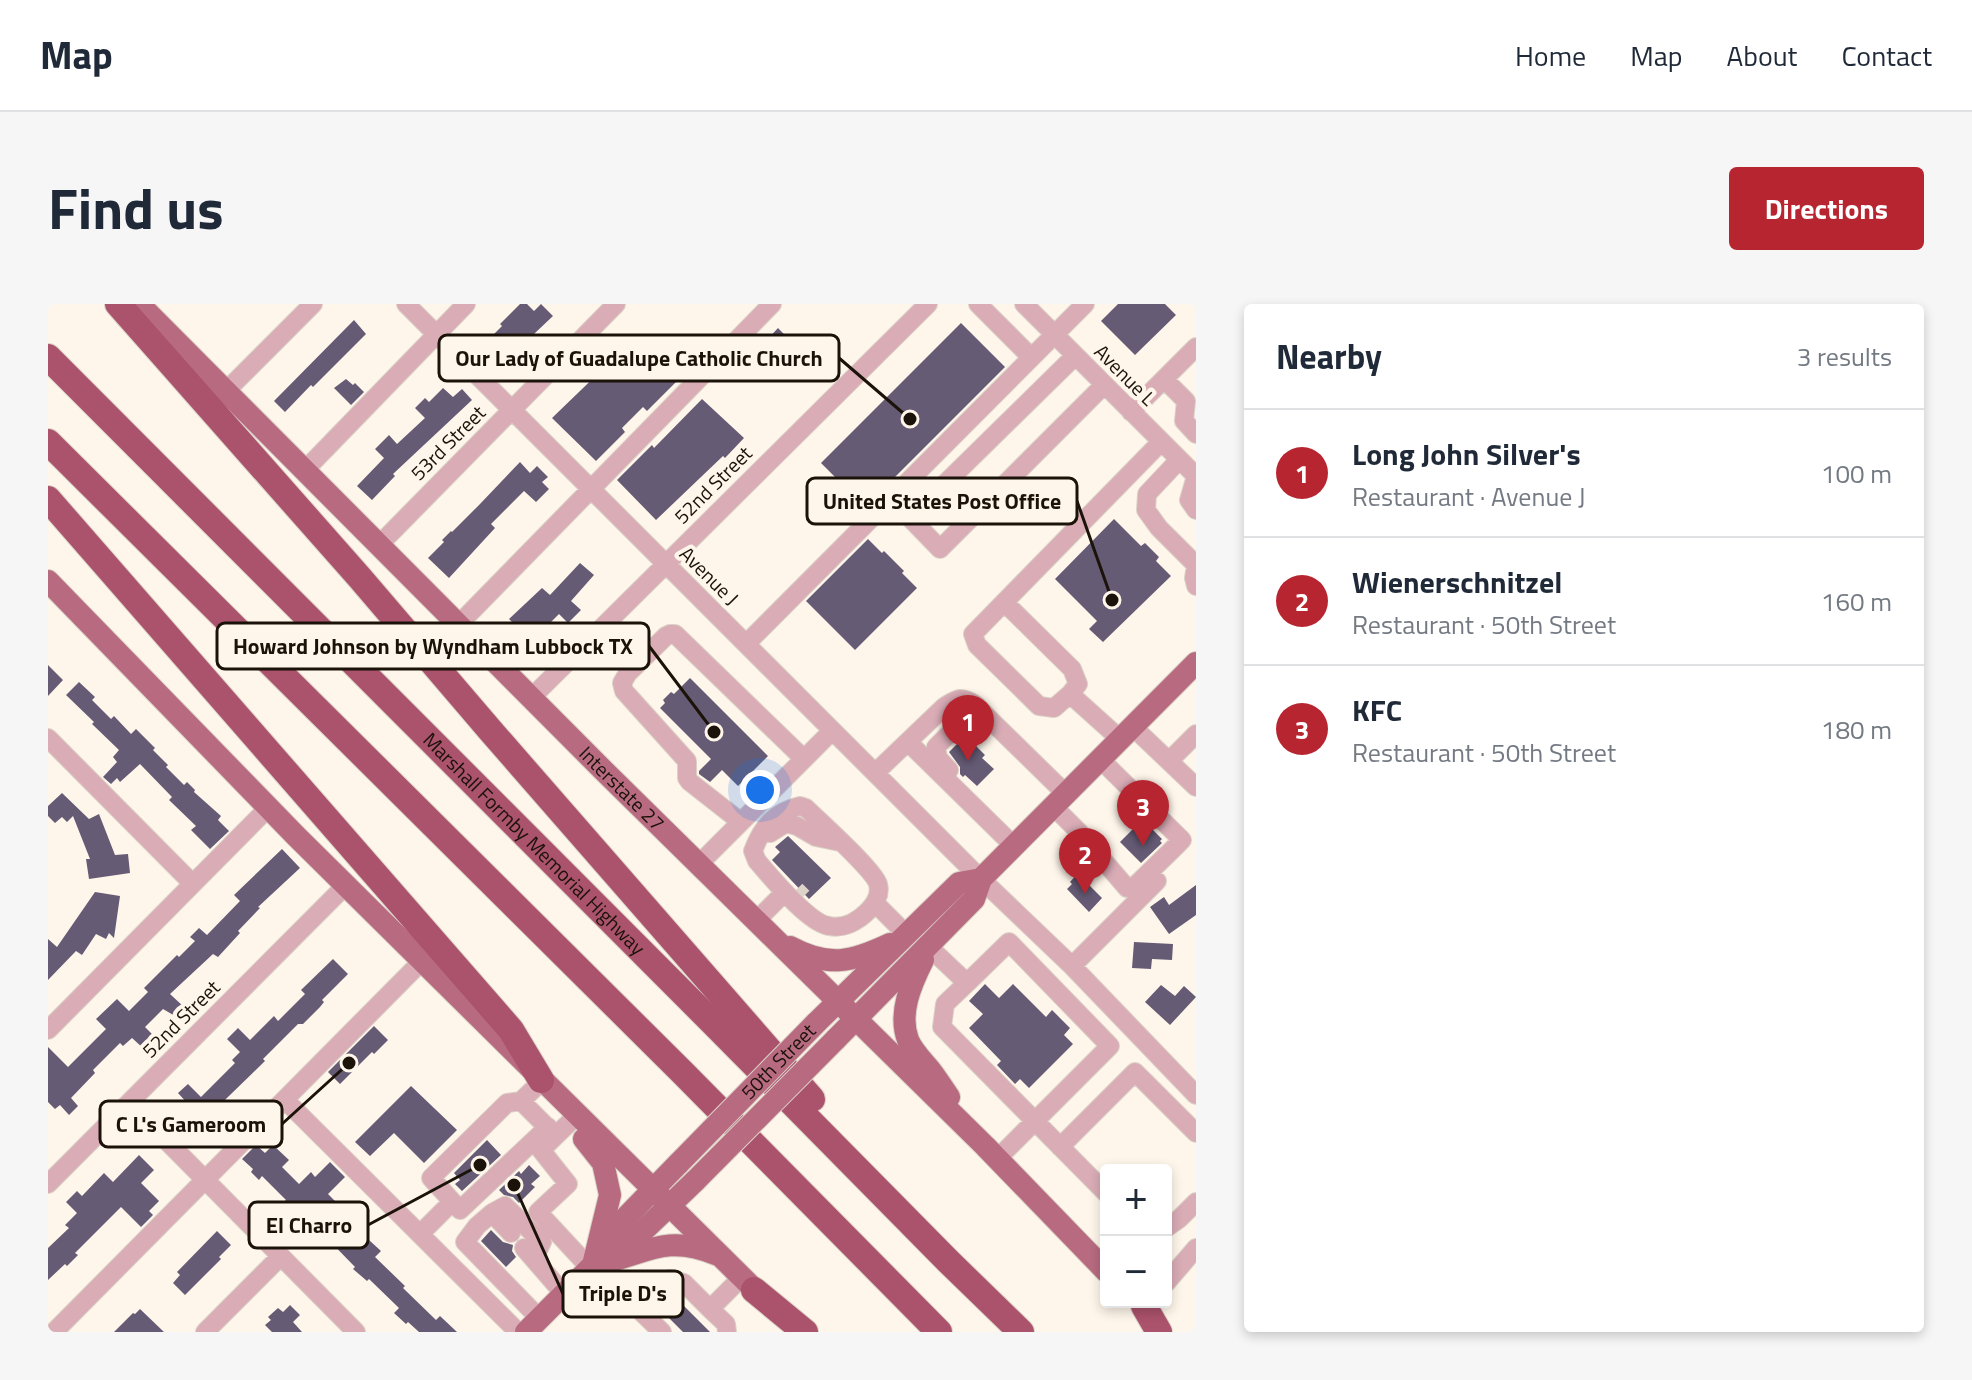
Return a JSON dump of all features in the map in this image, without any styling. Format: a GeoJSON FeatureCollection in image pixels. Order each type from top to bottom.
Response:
{"type":"FeatureCollection","features":[{"type":"Feature","properties":{"kind":"highway"},"geometry":{"type":"LineString","coordinates":[[118,304],[771,1050],[948,1261]]}},
{"type":"Feature","properties":{"kind":"highway","name":"Marshall Formby Memorial Highway"},"geometry":{"type":"LineString","coordinates":[[48,357],[1021,1332]]}},
{"type":"Feature","properties":{"kind":"highway"},"geometry":{"type":"LineString","coordinates":[[48,442],[939,1332]]}},
{"type":"Feature","properties":{"kind":"highway"},"geometry":{"type":"LineString","coordinates":[[48,499],[511,1030],[546,1085]]}},
{"type":"Feature","properties":{"kind":"highway"},"geometry":{"type":"LineString","coordinates":[[748,1283],[805,1332]]}},
{"type":"Feature","properties":{"kind":"highway"},"geometry":{"type":"LineString","coordinates":[[1147,1308],[1159,1332]]}},
{"type":"Feature","properties":{"kind":"main road","name":"Interstate 27"},"geometry":{"type":"LineString","coordinates":[[139,304],[531,698],[991,1152],[1100,1265]]}},
{"type":"Feature","properties":{"kind":"main road"},"geometry":{"type":"LineString","coordinates":[[48,581],[268,808],[796,1332]]}},
{"type":"Feature","properties":{"kind":"main road","name":"50th Street"},"geometry":{"type":"LineString","coordinates":[[597,1261],[669,1206],[696,1180],[945,929],[974,899],[981,879],[1196,663]]}},
{"type":"Feature","properties":{"kind":"main road","name":"50th Street"},"geometry":{"type":"LineString","coordinates":[[532,1325],[597,1261],[652,1190],[838,1001],[959,883],[981,879]]}},
{"type":"Feature","properties":{"kind":"main road"},"geometry":{"type":"LineString","coordinates":[[761,925],[786,945],[821,960],[855,959],[904,936]]}},
{"type":"Feature","properties":{"kind":"main road"},"geometry":{"type":"LineString","coordinates":[[945,929],[913,981],[908,995],[905,1017],[908,1039],[916,1054],[991,1152]]}},
{"type":"Feature","properties":{"kind":"main road"},"geometry":{"type":"LineString","coordinates":[[546,1085],[558,1128],[584,1139],[606,1170],[610,1195],[597,1261],[674,1244],[694,1246],[720,1256]]}},
{"type":"Feature","properties":{"kind":"main road"},"geometry":{"type":"LineString","coordinates":[[1148,1308],[1170,1332]]}},
{"type":"Feature","properties":{"kind":"street"},"geometry":{"type":"LineString","coordinates":[[226,391],[313,304]]}},
{"type":"Feature","properties":{"kind":"street","name":"Avenue J"},"geometry":{"type":"LineString","coordinates":[[406,304],[832,731],[1072,966],[1196,1095]]}},
{"type":"Feature","properties":{"kind":"street"},"geometry":{"type":"LineString","coordinates":[[305,470],[466,304]]}},
{"type":"Feature","properties":{"kind":"street","name":"53rd Street"},"geometry":{"type":"LineString","coordinates":[[379,545],[616,304]]}},
{"type":"Feature","properties":{"kind":"street"},"geometry":{"type":"LineString","coordinates":[[458,625],[772,304]]}},
{"type":"Feature","properties":{"kind":"street","name":"52nd Street"},"geometry":{"type":"LineString","coordinates":[[531,698],[928,304]]}},
{"type":"Feature","properties":{"kind":"street"},"geometry":{"type":"LineString","coordinates":[[978,304],[1031,357]]}},
{"type":"Feature","properties":{"kind":"street","name":"Avenue L"},"geometry":{"type":"LineString","coordinates":[[1024,304],[1196,476]]}},
{"type":"Feature","properties":{"kind":"street"},"geometry":{"type":"LineString","coordinates":[[746,644],[1085,304]]}},
{"type":"Feature","properties":{"kind":"street"},"geometry":{"type":"LineString","coordinates":[[1131,412],[1196,347]]}},
{"type":"Feature","properties":{"kind":"street"},"geometry":{"type":"LineString","coordinates":[[1075,356],[910,518],[940,549],[1104,385]]}},
{"type":"Feature","properties":{"kind":"street"},"geometry":{"type":"LineString","coordinates":[[1164,379],[1191,396],[1184,421],[1196,434]]}},
{"type":"Feature","properties":{"kind":"street"},"geometry":{"type":"LineString","coordinates":[[1004,602],[1072,669],[1078,684],[1054,708],[1039,706],[977,645],[973,634],[1004,602],[1161,442]]}},
{"type":"Feature","properties":{"kind":"street"},"geometry":{"type":"LineString","coordinates":[[1179,460],[1147,494],[1146,510],[1159,528],[1196,565],[1196,586]]}},
{"type":"Feature","properties":{"kind":"street"},"geometry":{"type":"LineString","coordinates":[[1196,476],[1189,500],[1196,510]]}},
{"type":"Feature","properties":{"kind":"street"},"geometry":{"type":"LineString","coordinates":[[741,822],[690,782],[687,778],[687,761],[624,691],[622,683],[628,673],[666,636],[675,634],[804,759]]}},
{"type":"Feature","properties":{"kind":"street"},"geometry":{"type":"LineString","coordinates":[[1070,694],[1169,761],[1196,787]]}},
{"type":"Feature","properties":{"kind":"street"},"geometry":{"type":"LineString","coordinates":[[875,773],[944,707],[956,699],[967,699],[977,706],[1060,800],[1078,831],[1123,884],[1127,888],[1134,887],[1182,840],[1100,759]]}},
{"type":"Feature","properties":{"kind":"street"},"geometry":{"type":"LineString","coordinates":[[970,802],[972,793],[938,758],[936,747],[977,706]]}},
{"type":"Feature","properties":{"kind":"street"},"geometry":{"type":"LineString","coordinates":[[699,864],[832,731]]}},
{"type":"Feature","properties":{"kind":"street"},"geometry":{"type":"LineString","coordinates":[[1169,761],[1196,734]]}},
{"type":"Feature","properties":{"kind":"street"},"geometry":{"type":"LineString","coordinates":[[48,738],[192,883]]}},
{"type":"Feature","properties":{"kind":"street"},"geometry":{"type":"LineString","coordinates":[[908,742],[1014,846]]}},
{"type":"Feature","properties":{"kind":"street"},"geometry":{"type":"LineString","coordinates":[[795,893],[757,861],[753,851],[761,830],[769,821],[794,807],[806,808],[840,842],[877,880],[879,887],[875,903],[854,922],[827,926],[811,917],[795,893],[766,861],[762,846],[777,827],[786,823],[816,837],[840,842]]}},
{"type":"Feature","properties":{"kind":"street"},"geometry":{"type":"LineString","coordinates":[[48,1030],[268,808]]}},
{"type":"Feature","properties":{"kind":"street"},"geometry":{"type":"LineString","coordinates":[[1072,966],[1196,842]]}},
{"type":"Feature","properties":{"kind":"street","name":"52nd Street"},"geometry":{"type":"LineString","coordinates":[[48,1184],[346,885]]}},
{"type":"Feature","properties":{"kind":"street"},"geometry":{"type":"LineString","coordinates":[[761,925],[795,893]]}},
{"type":"Feature","properties":{"kind":"street"},"geometry":{"type":"LineString","coordinates":[[875,903],[904,936]]}},
{"type":"Feature","properties":{"kind":"street"},"geometry":{"type":"LineString","coordinates":[[991,1152],[1036,1121],[1110,1046],[1009,942],[945,1004],[942,1027],[1036,1121],[1100,1187]]}},
{"type":"Feature","properties":{"kind":"street"},"geometry":{"type":"LineString","coordinates":[[931,949],[967,983]]}},
{"type":"Feature","properties":{"kind":"street"},"geometry":{"type":"LineString","coordinates":[[54,1332],[422,961]]}},
{"type":"Feature","properties":{"kind":"street"},"geometry":{"type":"LineString","coordinates":[[1060,1147],[1135,1072],[1196,1133]]}},
{"type":"Feature","properties":{"kind":"street"},"geometry":{"type":"LineString","coordinates":[[456,1206],[431,1178],[507,1103],[521,1101],[546,1085]]}},
{"type":"Feature","properties":{"kind":"street"},"geometry":{"type":"LineString","coordinates":[[285,1100],[518,1332]]}},
{"type":"Feature","properties":{"kind":"street"},"geometry":{"type":"LineString","coordinates":[[521,1101],[558,1128]]}},
{"type":"Feature","properties":{"kind":"street"},"geometry":{"type":"LineString","coordinates":[[129,1103],[356,1332]]}},
{"type":"Feature","properties":{"kind":"street"},"geometry":{"type":"LineString","coordinates":[[491,1118],[492,1129],[444,1176],[447,1190],[462,1200],[488,1180],[493,1180]]}},
{"type":"Feature","properties":{"kind":"street"},"geometry":{"type":"LineString","coordinates":[[426,1228],[558,1128]]}},
{"type":"Feature","properties":{"kind":"street"},"geometry":{"type":"LineString","coordinates":[[539,1245],[538,1212],[568,1184],[541,1150],[558,1128]]}},
{"type":"Feature","properties":{"kind":"street"},"geometry":{"type":"LineString","coordinates":[[532,1325],[465,1242],[477,1226],[505,1206],[539,1245],[564,1294]]}},
{"type":"Feature","properties":{"kind":"street"},"geometry":{"type":"LineString","coordinates":[[1172,1224],[1194,1209]]}},
{"type":"Feature","properties":{"kind":"street"},"geometry":{"type":"LineString","coordinates":[[492,1213],[511,1233]]}},
{"type":"Feature","properties":{"kind":"street"},"geometry":{"type":"LineString","coordinates":[[539,1245],[597,1261],[662,1332]]}},
{"type":"Feature","properties":{"kind":"street"},"geometry":{"type":"LineString","coordinates":[[1189,1269],[1196,1248]]}},
{"type":"Feature","properties":{"kind":"street"},"geometry":{"type":"LineString","coordinates":[[205,1332],[280,1257]]}},
{"type":"Feature","properties":{"kind":"street"},"geometry":{"type":"LineString","coordinates":[[637,1307],[670,1279],[684,1283],[726,1324],[727,1332]]}},
{"type":"Feature","properties":{"kind":"street"},"geometry":{"type":"LineString","coordinates":[[710,1309],[748,1283]]}},
{"type":"Feature","properties":{"kind":"building"},"geometry":{"type":"Polygon","coordinates":[[[520,304],[527,304],[534,311],[541,304],[553,316],[500,366],[487,352],[496,344],[490,338],[520,304]]]}},
{"type":"Feature","properties":{"kind":"building"},"geometry":{"type":"Polygon","coordinates":[[[1118,304],[1165,304],[1176,315],[1135,355],[1101,321],[1118,304]]]}},
{"type":"Feature","properties":{"kind":"building"},"geometry":{"type":"Polygon","coordinates":[[[354,320],[366,334],[285,412],[274,401],[354,320]]]}},
{"type":"Feature","properties":{"kind":"building"},"geometry":{"type":"Polygon","coordinates":[[[961,323],[1005,367],[865,507],[821,463],[961,323]]]}},
{"type":"Feature","properties":{"kind":"building"},"geometry":{"type":"Polygon","coordinates":[[[778,328],[815,366],[801,380],[764,343],[778,328]]]}},
{"type":"Feature","properties":{"kind":"building"},"geometry":{"type":"Polygon","coordinates":[[[637,336],[679,379],[647,411],[643,407],[622,428],[625,432],[596,461],[552,418],[637,336]]]}},
{"type":"Feature","properties":{"kind":"building"},"geometry":{"type":"Polygon","coordinates":[[[346,379],[364,392],[351,405],[334,388],[346,379]]]}},
{"type":"Feature","properties":{"kind":"building"},"geometry":{"type":"Polygon","coordinates":[[[443,388],[453,397],[462,389],[472,400],[393,474],[395,476],[372,500],[357,486],[384,458],[375,449],[389,435],[397,444],[425,418],[415,408],[425,398],[429,402],[443,388]]]}},
{"type":"Feature","properties":{"kind":"building"},"geometry":{"type":"Polygon","coordinates":[[[702,399],[744,438],[656,520],[617,480],[702,399]]]}},
{"type":"Feature","properties":{"kind":"building"},"geometry":{"type":"Polygon","coordinates":[[[520,462],[530,473],[537,466],[548,477],[542,482],[549,489],[536,502],[524,491],[491,524],[495,528],[449,578],[428,558],[520,462]]]}},
{"type":"Feature","properties":{"kind":"building"},"geometry":{"type":"Polygon","coordinates":[[[1114,519],[1141,546],[1145,543],[1159,557],[1156,561],[1171,576],[1103,642],[1089,629],[1097,621],[1055,579],[1114,519]]]}},
{"type":"Feature","properties":{"kind":"building"},"geometry":{"type":"Polygon","coordinates":[[[868,539],[904,571],[902,573],[917,588],[855,650],[806,601],[868,539]]]}},
{"type":"Feature","properties":{"kind":"building"},"geometry":{"type":"Polygon","coordinates":[[[580,563],[594,575],[571,601],[581,610],[568,623],[559,614],[520,650],[508,637],[517,627],[509,619],[542,588],[550,595],[580,563]]]}},
{"type":"Feature","properties":{"kind":"building"},"geometry":{"type":"Polygon","coordinates":[[[48,665],[63,680],[48,696],[48,665]]]}},
{"type":"Feature","properties":{"kind":"building"},"geometry":{"type":"Polygon","coordinates":[[[690,678],[768,756],[738,786],[722,770],[710,782],[699,774],[711,759],[660,708],[671,692],[674,694],[690,678]]]}},
{"type":"Feature","properties":{"kind":"building"},"geometry":{"type":"Polygon","coordinates":[[[79,682],[111,719],[114,716],[131,734],[136,729],[155,748],[153,750],[168,765],[166,767],[184,785],[187,782],[221,816],[218,820],[229,831],[210,849],[191,830],[196,826],[169,800],[172,797],[140,764],[120,782],[117,778],[111,784],[103,777],[117,762],[113,757],[119,750],[66,695],[79,682]]]}},
{"type":"Feature","properties":{"kind":"building"},"geometry":{"type":"Polygon","coordinates":[[[963,738],[985,755],[982,758],[994,769],[977,786],[960,774],[960,767],[949,752],[963,738]]]}},
{"type":"Feature","properties":{"kind":"building"},"geometry":{"type":"Polygon","coordinates":[[[62,793],[89,819],[99,814],[115,855],[128,854],[130,873],[89,879],[86,859],[90,859],[73,816],[67,822],[62,817],[55,823],[48,816],[48,806],[62,793]]]}},
{"type":"Feature","properties":{"kind":"building"},"geometry":{"type":"Polygon","coordinates":[[[1140,822],[1162,839],[1162,843],[1141,863],[1120,842],[1140,822]]]}},
{"type":"Feature","properties":{"kind":"building"},"geometry":{"type":"Polygon","coordinates":[[[788,836],[831,878],[809,899],[772,860],[780,852],[775,847],[788,836]]]}},
{"type":"Feature","properties":{"kind":"building"},"geometry":{"type":"Polygon","coordinates":[[[282,849],[300,868],[258,907],[218,957],[213,954],[170,994],[184,1007],[175,1016],[163,1009],[145,1027],[156,1038],[144,1049],[132,1038],[123,1046],[120,1043],[71,1098],[78,1106],[69,1115],[60,1105],[55,1109],[48,1102],[48,1047],[68,1067],[106,1029],[96,1019],[117,999],[129,1011],[148,992],[144,988],[195,941],[190,937],[199,928],[207,935],[240,901],[234,895],[282,849]]]}},
{"type":"Feature","properties":{"kind":"building"},"geometry":{"type":"Polygon","coordinates":[[[1079,872],[1102,898],[1089,912],[1067,889],[1079,872]]]}},
{"type":"Feature","properties":{"kind":"building"},"geometry":{"type":"Polygon","coordinates":[[[1196,885],[1196,915],[1169,934],[1150,907],[1164,897],[1169,905],[1196,885]]]}},
{"type":"Feature","properties":{"kind":"building"},"geometry":{"type":"Polygon","coordinates":[[[95,892],[120,896],[114,938],[109,933],[106,939],[96,934],[82,955],[76,951],[48,980],[48,939],[57,947],[95,892]]]}},
{"type":"Feature","properties":{"kind":"building"},"geometry":{"type":"Polygon","coordinates":[[[1134,942],[1173,944],[1172,960],[1152,959],[1151,969],[1132,968],[1134,942]]]}},
{"type":"Feature","properties":{"kind":"building"},"geometry":{"type":"Polygon","coordinates":[[[333,959],[348,974],[322,1000],[324,1002],[320,1007],[303,1024],[298,1024],[194,1130],[180,1116],[188,1109],[185,1107],[188,1104],[178,1093],[188,1084],[201,1097],[235,1063],[232,1060],[240,1052],[227,1039],[238,1028],[250,1040],[274,1016],[278,1021],[305,994],[301,990],[333,959]]]}},
{"type":"Feature","properties":{"kind":"building"},"geometry":{"type":"Polygon","coordinates":[[[985,984],[999,998],[1013,984],[1046,1017],[1052,1010],[1070,1028],[1064,1035],[1073,1044],[1029,1088],[1020,1079],[1015,1084],[997,1065],[1001,1061],[969,1028],[983,1014],[969,1001],[985,984]]]}},
{"type":"Feature","properties":{"kind":"building"},"geometry":{"type":"Polygon","coordinates":[[[1161,985],[1175,996],[1184,986],[1196,997],[1170,1025],[1145,1002],[1161,985]]]}},
{"type":"Feature","properties":{"kind":"building"},"geometry":{"type":"Polygon","coordinates":[[[374,1026],[388,1040],[340,1084],[328,1072],[374,1026]]]}},
{"type":"Feature","properties":{"kind":"building"},"geometry":{"type":"Polygon","coordinates":[[[411,1086],[457,1130],[424,1163],[394,1133],[370,1156],[355,1142],[411,1086]]]}},
{"type":"Feature","properties":{"kind":"building"},"geometry":{"type":"Polygon","coordinates":[[[487,1140],[501,1155],[462,1191],[455,1184],[460,1180],[454,1173],[487,1140]]]}},
{"type":"Feature","properties":{"kind":"building"},"geometry":{"type":"Polygon","coordinates":[[[256,1145],[265,1153],[273,1145],[289,1160],[282,1167],[299,1184],[311,1172],[315,1177],[330,1162],[345,1177],[328,1194],[339,1205],[335,1215],[365,1245],[369,1240],[381,1251],[375,1257],[436,1320],[440,1316],[457,1332],[419,1332],[408,1322],[406,1324],[394,1313],[399,1308],[369,1279],[367,1281],[353,1269],[355,1267],[319,1230],[316,1233],[311,1228],[307,1232],[289,1213],[283,1219],[275,1211],[286,1200],[262,1176],[259,1180],[242,1159],[256,1145]]]}},
{"type":"Feature","properties":{"kind":"building"},"geometry":{"type":"Polygon","coordinates":[[[139,1155],[154,1170],[141,1183],[159,1201],[149,1211],[153,1215],[141,1227],[121,1207],[75,1253],[78,1255],[67,1266],[65,1264],[48,1280],[48,1248],[69,1228],[65,1225],[77,1213],[66,1202],[77,1191],[82,1196],[104,1173],[113,1182],[139,1155]]]}},
{"type":"Feature","properties":{"kind":"building"},"geometry":{"type":"Polygon","coordinates":[[[529,1165],[540,1176],[531,1184],[535,1187],[519,1203],[499,1190],[529,1165]]]}},
{"type":"Feature","properties":{"kind":"building"},"geometry":{"type":"Polygon","coordinates":[[[491,1230],[503,1242],[513,1245],[512,1251],[516,1257],[506,1267],[481,1241],[491,1230]]]}},
{"type":"Feature","properties":{"kind":"building"},"geometry":{"type":"Polygon","coordinates":[[[217,1231],[231,1245],[185,1295],[173,1283],[180,1275],[177,1272],[217,1231]]]}},
{"type":"Feature","properties":{"kind":"building"},"geometry":{"type":"Polygon","coordinates":[[[673,1295],[710,1332],[683,1332],[660,1309],[673,1295]]]}},
{"type":"Feature","properties":{"kind":"building"},"geometry":{"type":"Polygon","coordinates":[[[290,1305],[300,1315],[293,1322],[302,1332],[272,1332],[265,1325],[271,1320],[268,1317],[278,1308],[283,1312],[290,1305]]]}},
{"type":"Feature","properties":{"kind":"building"},"geometry":{"type":"Polygon","coordinates":[[[140,1309],[164,1332],[114,1332],[133,1313],[140,1309]]]}},
{"type":"Feature","properties":{"kind":"tunnel"},"geometry":{"type":"LineString","coordinates":[[796,890],[803,897]]}},
{"type":"Feature","properties":{"kind":"place","name":"Our Lady of Guadalupe Catholic Church"},"geometry":{"type":"Point","coordinates":[910,419]}},
{"type":"Feature","properties":{"kind":"place","name":"United States Post Office"},"geometry":{"type":"Point","coordinates":[1112,600]}},
{"type":"Feature","properties":{"kind":"place","name":"Howard Johnson by Wyndham Lubbock TX"},"geometry":{"type":"Point","coordinates":[714,732]}},
{"type":"Feature","properties":{"kind":"place","name":"Long John Silver's"},"geometry":{"type":"Point","coordinates":[968,761]}},
{"type":"Feature","properties":{"kind":"place","name":"KFC"},"geometry":{"type":"Point","coordinates":[1143,846]}},
{"type":"Feature","properties":{"kind":"place","name":"Wienerschnitzel"},"geometry":{"type":"Point","coordinates":[1085,894]}},
{"type":"Feature","properties":{"kind":"place","name":"C L's Gameroom"},"geometry":{"type":"Point","coordinates":[349,1063]}},
{"type":"Feature","properties":{"kind":"place","name":"El Charro"},"geometry":{"type":"Point","coordinates":[480,1165]}},
{"type":"Feature","properties":{"kind":"place","name":"Triple D's"},"geometry":{"type":"Point","coordinates":[514,1185]}}]}
